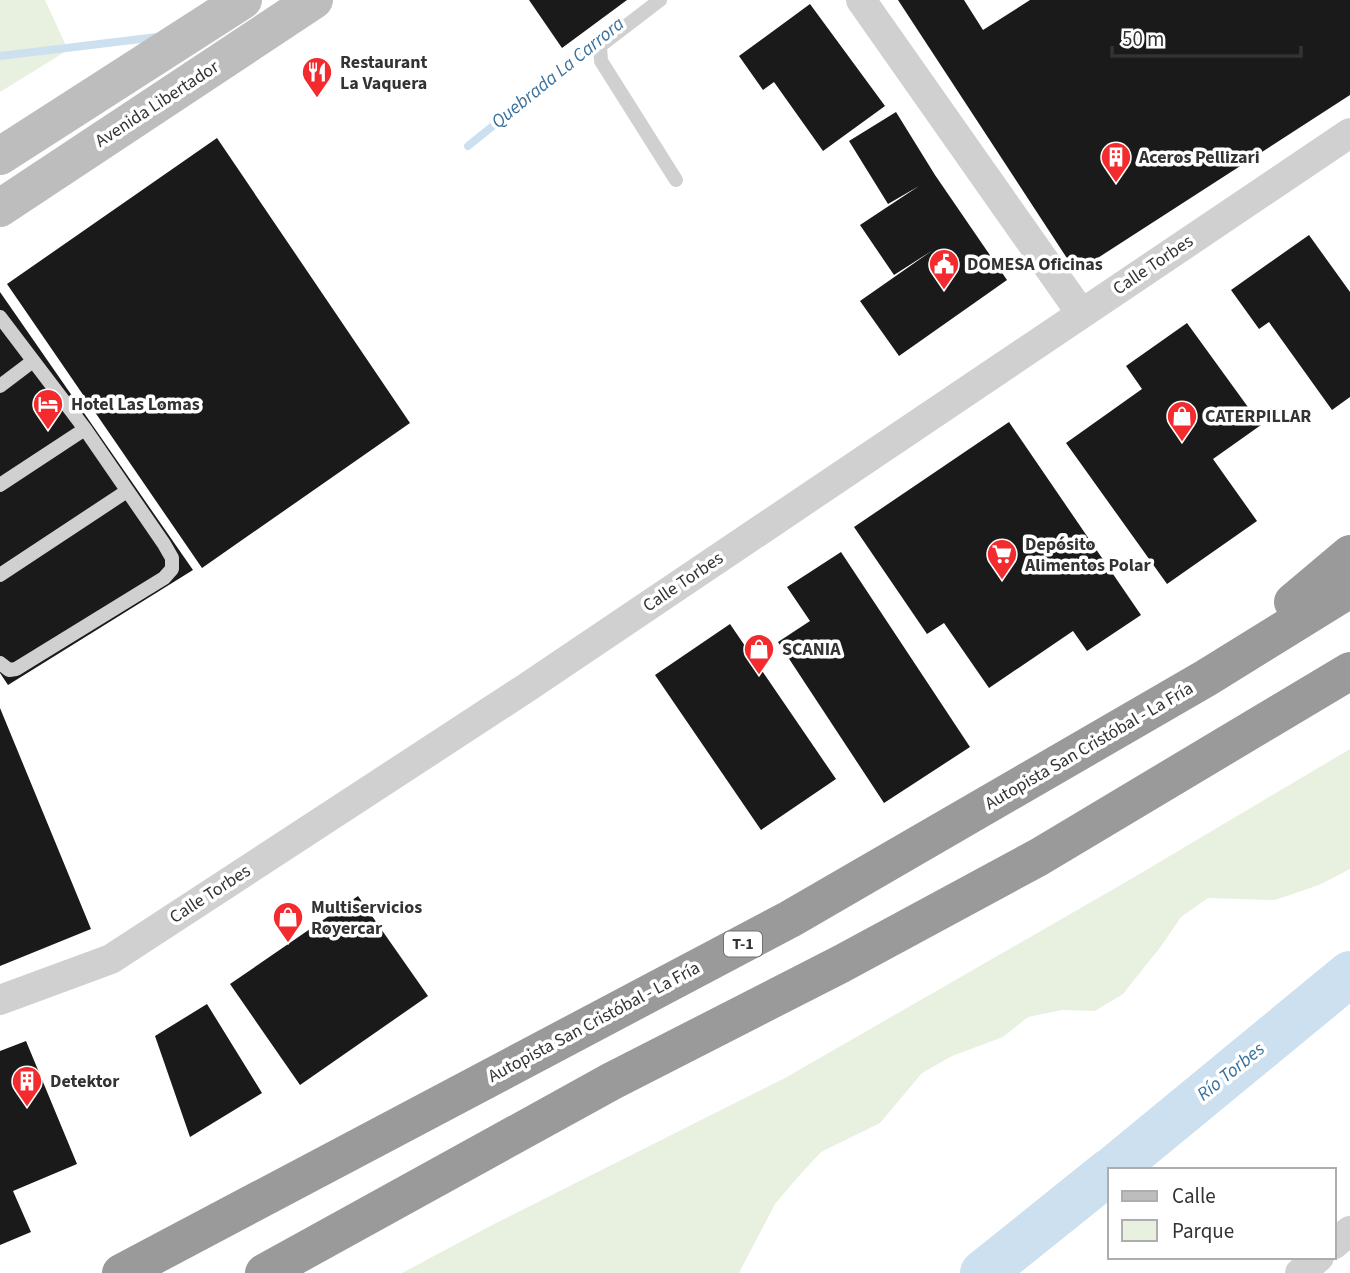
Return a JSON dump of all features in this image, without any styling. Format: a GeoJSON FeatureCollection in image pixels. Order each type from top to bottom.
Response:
{"type":"FeatureCollection","features":[{"type":"Feature","properties":{"kind":"highway"},"geometry":{"type":"LineString","coordinates":[[1206,678],[1350,554]]}},
{"type":"Feature","properties":{"kind":"highway","name":"Autopista San Cristóbal - La Fría"},"geometry":{"type":"LineString","coordinates":[[121,1273],[790,919],[1206,678],[1350,589]]}},
{"type":"Feature","properties":{"kind":"highway"},"geometry":{"type":"LineString","coordinates":[[264,1273],[612,1081],[841,964],[1040,857],[1350,671]]}},
{"type":"Feature","properties":{"kind":"main road"},"geometry":{"type":"LineString","coordinates":[[0,156],[243,0]]}},
{"type":"Feature","properties":{"kind":"main road","name":"Avenida Libertador"},"geometry":{"type":"LineString","coordinates":[[0,208],[258,16],[314,0]]}},
{"type":"Feature","properties":{"kind":"street"},"geometry":{"type":"LineString","coordinates":[[861,0],[1081,313]]}},
{"type":"Feature","properties":{"kind":"street","name":"Calle Torbes"},"geometry":{"type":"LineString","coordinates":[[0,999],[111,959],[526,688],[1350,133]]}},
{"type":"Feature","properties":{"kind":"street"},"geometry":{"type":"LineString","coordinates":[[1336,1242],[1350,1231]]}},
{"type":"Feature","properties":{"kind":"lane"},"geometry":{"type":"LineString","coordinates":[[660,0],[608,38],[600,47],[601,61],[676,180]]}},
{"type":"Feature","properties":{"kind":"lane"},"geometry":{"type":"LineString","coordinates":[[0,317],[85,429],[172,558],[172,569],[164,578],[16,669],[9,670],[0,663]]}},
{"type":"Feature","properties":{"kind":"lane"},"geometry":{"type":"LineString","coordinates":[[0,386],[33,361]]}},
{"type":"Feature","properties":{"kind":"lane"},"geometry":{"type":"LineString","coordinates":[[0,485],[85,429]]}},
{"type":"Feature","properties":{"kind":"lane"},"geometry":{"type":"LineString","coordinates":[[0,575],[127,491]]}},
{"type":"Feature","properties":{"kind":"green space"},"geometry":{"type":"Polygon","coordinates":[[[0,0],[45,0],[68,50],[0,92],[0,0]]]}},
{"type":"Feature","properties":{"kind":"green space"},"geometry":{"type":"Polygon","coordinates":[[[1350,749],[1350,869],[1319,885],[1275,900],[1208,898],[1181,917],[1123,994],[1095,1011],[1062,1010],[1028,1017],[1003,1037],[952,1056],[922,1073],[880,1123],[821,1152],[798,1177],[775,1204],[739,1273],[402,1273],[785,1078],[1131,879],[1350,749]]]}},
{"type":"Feature","properties":{"kind":"building"},"geometry":{"type":"Polygon","coordinates":[[[529,0],[627,0],[562,48],[529,0]]]}},
{"type":"Feature","properties":{"kind":"building","name":"Aceros Pellizari"},"geometry":{"type":"Polygon","coordinates":[[[898,0],[964,0],[983,30],[1030,0],[1350,0],[1350,95],[1076,272],[898,0]]]}},
{"type":"Feature","properties":{"kind":"building"},"geometry":{"type":"Polygon","coordinates":[[[810,4],[885,106],[823,151],[774,82],[763,90],[739,56],[810,4]]]}},
{"type":"Feature","properties":{"kind":"building"},"geometry":{"type":"Polygon","coordinates":[[[896,112],[935,175],[1007,280],[899,356],[860,301],[933,250],[894,275],[860,225],[919,186],[888,204],[849,141],[896,112]]]}},
{"type":"Feature","properties":{"kind":"building"},"geometry":{"type":"Polygon","coordinates":[[[217,138],[410,423],[202,568],[7,284],[217,138]]]}},
{"type":"Feature","properties":{"kind":"building"},"geometry":{"type":"Polygon","coordinates":[[[1309,235],[1350,292],[1350,397],[1332,410],[1269,322],[1259,329],[1231,290],[1309,235]]]}},
{"type":"Feature","properties":{"kind":"building","name":"Hotel Las Lomas"},"geometry":{"type":"Polygon","coordinates":[[[0,292],[193,570],[8,685],[0,673],[0,292]]]}},
{"type":"Feature","properties":{"kind":"building"},"geometry":{"type":"Polygon","coordinates":[[[1187,323],[1261,425],[1213,459],[1257,521],[1167,584],[1066,443],[1142,389],[1126,366],[1187,323]]]}},
{"type":"Feature","properties":{"kind":"building"},"geometry":{"type":"Polygon","coordinates":[[[1009,422],[1141,615],[1087,651],[1073,631],[989,688],[944,623],[927,634],[854,527],[1009,422]]]}},
{"type":"Feature","properties":{"kind":"building"},"geometry":{"type":"Polygon","coordinates":[[[841,552],[970,747],[884,803],[778,642],[810,621],[787,587],[841,552]]]}},
{"type":"Feature","properties":{"kind":"building"},"geometry":{"type":"Polygon","coordinates":[[[730,624],[836,779],[761,830],[655,675],[730,624]]]}},
{"type":"Feature","properties":{"kind":"building"},"geometry":{"type":"Polygon","coordinates":[[[0,708],[91,929],[0,966],[0,708]]]}},
{"type":"Feature","properties":{"kind":"building"},"geometry":{"type":"Polygon","coordinates":[[[358,896],[428,996],[300,1085],[230,984],[358,896]]]}},
{"type":"Feature","properties":{"kind":"building"},"geometry":{"type":"Polygon","coordinates":[[[207,1004],[262,1093],[190,1137],[155,1036],[207,1004]]]}},
{"type":"Feature","properties":{"kind":"building","name":"Detektor"},"geometry":{"type":"Polygon","coordinates":[[[26,1041],[77,1164],[13,1191],[31,1232],[0,1245],[0,1051],[26,1041]]]}},
{"type":"Feature","properties":{"kind":"waterway","name":"Quebrada La Carrora"},"geometry":{"type":"LineString","coordinates":[[0,56],[157,37]]}},
{"type":"Feature","properties":{"kind":"waterway","name":"Quebrada La Carrora"},"geometry":{"type":"LineString","coordinates":[[468,146],[602,38]]}},
{"type":"Feature","properties":{"kind":"waterway","name":"Río Torbes"},"geometry":{"type":"LineString","coordinates":[[1114,1168],[1350,974]]}},
{"type":"Feature","properties":{"kind":"waterway","name":"Río Torbes"},"geometry":{"type":"LineString","coordinates":[[983,1273],[1108,1173]]}},
{"type":"Feature","properties":{"kind":"place","name":"Restaurant La Vaquera"},"geometry":{"type":"Point","coordinates":[317,99]}},
{"type":"Feature","properties":{"kind":"place","name":"Aceros Pellizari"},"geometry":{"type":"Point","coordinates":[1116,184]}},
{"type":"Feature","properties":{"kind":"place","name":"DOMESA Oficinas"},"geometry":{"type":"Point","coordinates":[944,291]}},
{"type":"Feature","properties":{"kind":"place","name":"Hotel Las Lomas"},"geometry":{"type":"Point","coordinates":[48,431]}},
{"type":"Feature","properties":{"kind":"place","name":"CATERPILLAR"},"geometry":{"type":"Point","coordinates":[1182,443]}},
{"type":"Feature","properties":{"kind":"place","name":"Depósito Alimentos Polar"},"geometry":{"type":"Point","coordinates":[1002,581]}},
{"type":"Feature","properties":{"kind":"place","name":"SCANIA"},"geometry":{"type":"Point","coordinates":[759,676]}},
{"type":"Feature","properties":{"kind":"place","name":"Multiservicios Royercar"},"geometry":{"type":"Point","coordinates":[288,944]}},
{"type":"Feature","properties":{"kind":"place","name":"Detektor"},"geometry":{"type":"Point","coordinates":[27,1108]}}]}
